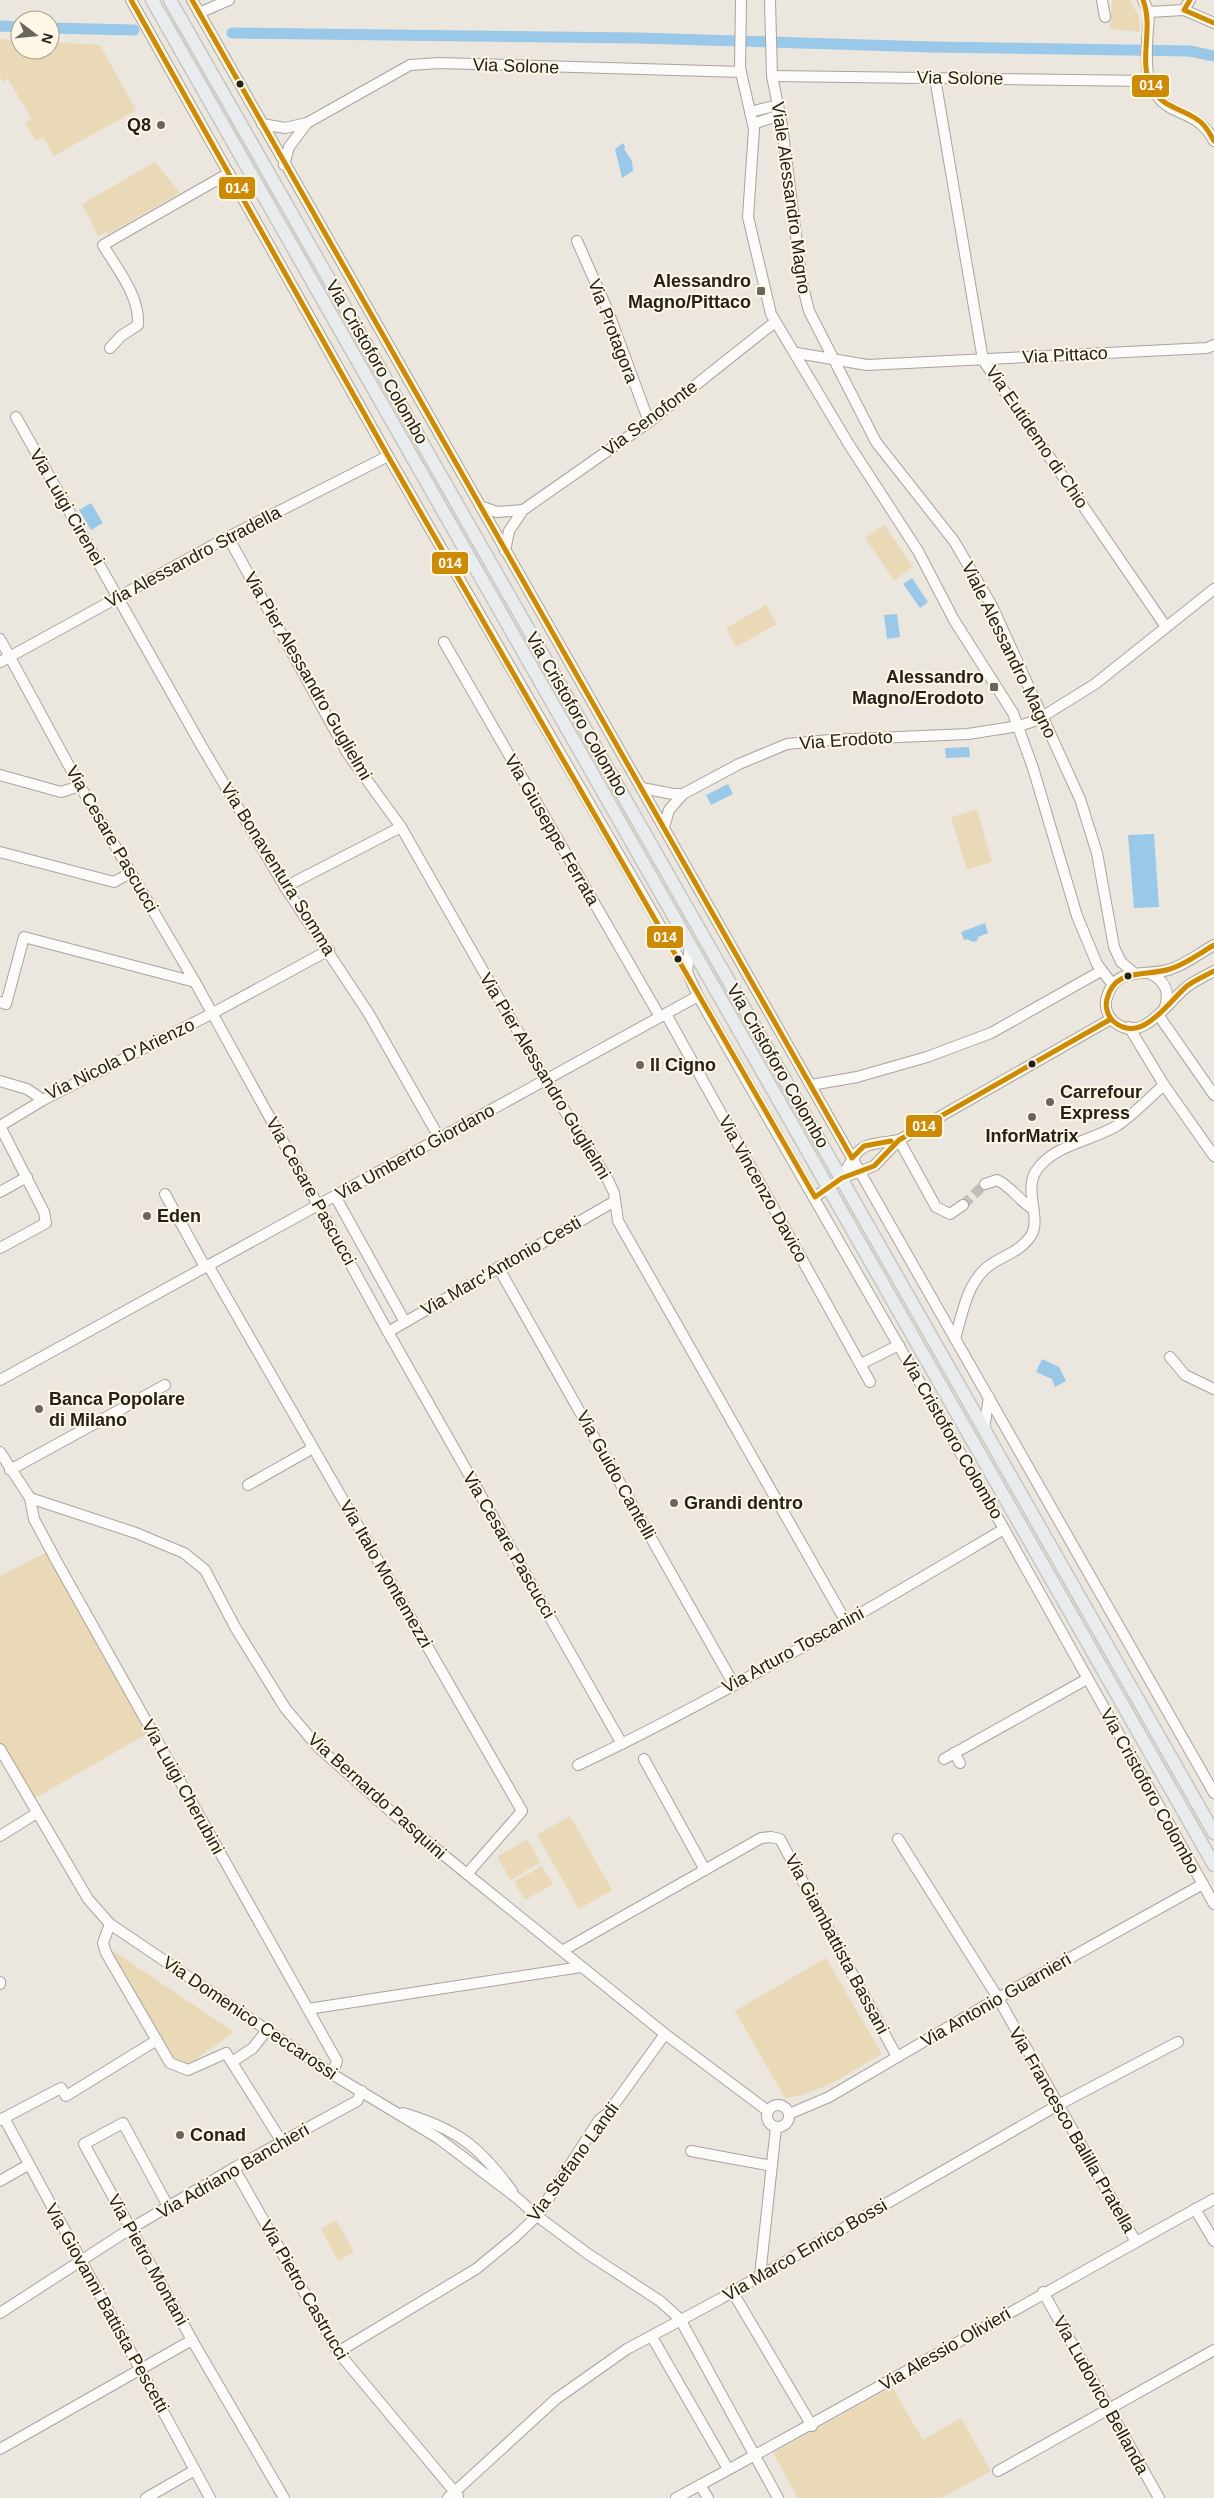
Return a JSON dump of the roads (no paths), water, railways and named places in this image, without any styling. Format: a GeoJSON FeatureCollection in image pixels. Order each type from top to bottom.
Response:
{"type":"FeatureCollection","features":[{"type":"Feature","properties":{"kind":"main road","name":"Via Cristoforo Colombo"},"geometry":{"type":"LineString","coordinates":[[152,0],[1214,1865]]}},
{"type":"Feature","properties":{"kind":"main road","name":"Via Cristoforo Colombo"},"geometry":{"type":"LineString","coordinates":[[170,0],[1214,1833]]}},
{"type":"Feature","properties":{"kind":"street","name":"Via Cristoforo Colombo"},"geometry":{"type":"LineString","coordinates":[[131,0],[388,456],[687,972],[698,996],[1004,1529],[1214,1904]]}},
{"type":"Feature","properties":{"kind":"street"},"geometry":{"type":"LineString","coordinates":[[138,12],[139,0]]}},
{"type":"Feature","properties":{"kind":"street","name":"Via Cristoforo Colombo"},"geometry":{"type":"LineString","coordinates":[[192,0],[284,165],[642,788],[1214,1793]]}},
{"type":"Feature","properties":{"kind":"street"},"geometry":{"type":"LineString","coordinates":[[199,13],[229,0]]}},
{"type":"Feature","properties":{"kind":"street","name":"Viale Alessandro Magno"},"geometry":{"type":"LineString","coordinates":[[741,0],[740,68],[753,124],[748,217],[774,322],[797,353],[848,443],[918,552],[954,620],[1007,702],[1019,726],[1069,895],[1101,971],[1113,985]]}},
{"type":"Feature","properties":{"kind":"street","name":"Viale Alessandro Magno"},"geometry":{"type":"LineString","coordinates":[[770,0],[772,72],[779,110],[803,289],[811,316],[876,442],[945,528],[978,579],[1012,646],[1077,791],[1090,826],[1115,951],[1121,962],[1133,972]]}},
{"type":"Feature","properties":{"kind":"street"},"geometry":{"type":"LineString","coordinates":[[1102,0],[1105,17]]}},
{"type":"Feature","properties":{"kind":"street"},"geometry":{"type":"LineString","coordinates":[[1143,0],[1149,12],[1148,75],[1155,94],[1169,108],[1200,122],[1214,141]]}},
{"type":"Feature","properties":{"kind":"street"},"geometry":{"type":"LineString","coordinates":[[1184,10],[1190,0]]}},
{"type":"Feature","properties":{"kind":"street"},"geometry":{"type":"LineString","coordinates":[[1149,12],[1184,10],[1214,23]]}},
{"type":"Feature","properties":{"kind":"street","name":"Via Solone"},"geometry":{"type":"LineString","coordinates":[[307,122],[410,66],[439,63],[740,68]]}},
{"type":"Feature","properties":{"kind":"street","name":"Via Solone"},"geometry":{"type":"LineString","coordinates":[[772,72],[935,78],[1148,75]]}},
{"type":"Feature","properties":{"kind":"street","name":"Via Eutidemo di Chio"},"geometry":{"type":"LineString","coordinates":[[935,78],[984,360],[1166,627]]}},
{"type":"Feature","properties":{"kind":"street"},"geometry":{"type":"LineString","coordinates":[[750,112],[779,110]]}},
{"type":"Feature","properties":{"kind":"street"},"geometry":{"type":"LineString","coordinates":[[753,124],[779,110]]}},
{"type":"Feature","properties":{"kind":"street"},"geometry":{"type":"LineString","coordinates":[[262,124],[285,128],[307,122]]}},
{"type":"Feature","properties":{"kind":"street"},"geometry":{"type":"LineString","coordinates":[[284,165],[289,147],[307,122]]}},
{"type":"Feature","properties":{"kind":"street"},"geometry":{"type":"LineString","coordinates":[[110,348],[121,336],[138,325],[138,314],[132,296],[103,245],[230,173]]}},
{"type":"Feature","properties":{"kind":"street","name":"Via Protagora"},"geometry":{"type":"LineString","coordinates":[[577,241],[608,310],[649,422]]}},
{"type":"Feature","properties":{"kind":"street","name":"Via Senofonte"},"geometry":{"type":"LineString","coordinates":[[523,510],[649,422],[774,322]]}},
{"type":"Feature","properties":{"kind":"street","name":"Via Pittaco"},"geometry":{"type":"LineString","coordinates":[[797,353],[867,365],[1207,348],[1214,345]]}},
{"type":"Feature","properties":{"kind":"street","name":"Via Luigi Cirenei"},"geometry":{"type":"LineString","coordinates":[[16,417],[118,596]]}},
{"type":"Feature","properties":{"kind":"street","name":"Via Alessandro Stradella"},"geometry":{"type":"LineString","coordinates":[[0,662],[228,537],[388,456]]}},
{"type":"Feature","properties":{"kind":"street"},"geometry":{"type":"LineString","coordinates":[[480,506],[498,512],[523,510]]}},
{"type":"Feature","properties":{"kind":"street"},"geometry":{"type":"LineString","coordinates":[[505,551],[509,531],[523,510]]}},
{"type":"Feature","properties":{"kind":"street","name":"Via Pier Alessandro Guglielmi"},"geometry":{"type":"LineString","coordinates":[[228,537],[348,754],[401,827],[545,1079],[608,1180],[615,1201],[618,1221],[846,1622]]}},
{"type":"Feature","properties":{"kind":"street"},"geometry":{"type":"LineString","coordinates":[[1043,717],[1095,684],[1214,589]]}},
{"type":"Feature","properties":{"kind":"street","name":"Via Bonaventura Somma"},"geometry":{"type":"LineString","coordinates":[[118,596],[201,745],[285,887],[369,1014],[440,1139]]}},
{"type":"Feature","properties":{"kind":"street","name":"Via Cesare Pascucci"},"geometry":{"type":"LineString","coordinates":[[0,639],[80,786],[213,1013],[388,1332],[622,1744]]}},
{"type":"Feature","properties":{"kind":"street","name":"Via Giuseppe Ferrata"},"geometry":{"type":"LineString","coordinates":[[444,642],[663,1016]]}},
{"type":"Feature","properties":{"kind":"street","name":"Via Erodoto"},"geometry":{"type":"LineString","coordinates":[[683,794],[739,764],[787,744],[968,734],[1019,726],[1043,717]]}},
{"type":"Feature","properties":{"kind":"street"},"geometry":{"type":"LineString","coordinates":[[0,775],[62,792],[80,786]]}},
{"type":"Feature","properties":{"kind":"street"},"geometry":{"type":"LineString","coordinates":[[642,788],[683,794]]}},
{"type":"Feature","properties":{"kind":"street"},"geometry":{"type":"LineString","coordinates":[[664,827],[669,810],[683,794]]}},
{"type":"Feature","properties":{"kind":"street"},"geometry":{"type":"LineString","coordinates":[[285,887],[401,827]]}},
{"type":"Feature","properties":{"kind":"street"},"geometry":{"type":"LineString","coordinates":[[0,852],[114,882],[130,873]]}},
{"type":"Feature","properties":{"kind":"street"},"geometry":{"type":"LineString","coordinates":[[0,1002],[6,1004],[24,937],[195,982]]}},
{"type":"Feature","properties":{"kind":"street"},"geometry":{"type":"LineString","coordinates":[[687,972],[690,943]]}},
{"type":"Feature","properties":{"kind":"street"},"geometry":{"type":"LineString","coordinates":[[1214,944],[1172,969],[1151,974],[1133,972],[1122,977],[1113,985],[1106,1004],[1111,1019],[1120,1026],[1129,1027],[1146,1024],[1162,1012],[1187,986],[1214,970]]}},
{"type":"Feature","properties":{"kind":"street","name":"Via Nicola D'Arienzo"},"geometry":{"type":"LineString","coordinates":[[0,1081],[27,1089],[44,1100],[213,1013],[328,950]]}},
{"type":"Feature","properties":{"kind":"street"},"geometry":{"type":"LineString","coordinates":[[811,1085],[857,1077],[927,1057],[991,1033],[1101,971]]}},
{"type":"Feature","properties":{"kind":"street"},"geometry":{"type":"LineString","coordinates":[[1151,974],[1160,980],[1166,989],[1168,998],[1162,1012]]}},
{"type":"Feature","properties":{"kind":"street","name":"Via Umberto Giordano"},"geometry":{"type":"LineString","coordinates":[[0,1380],[698,996]]}},
{"type":"Feature","properties":{"kind":"street"},"geometry":{"type":"LineString","coordinates":[[1162,1012],[1214,1095]]}},
{"type":"Feature","properties":{"kind":"street","name":"Via Vincenzo Davico"},"geometry":{"type":"LineString","coordinates":[[663,1016],[870,1382]]}},
{"type":"Feature","properties":{"kind":"street"},"geometry":{"type":"LineString","coordinates":[[815,1197],[842,1178],[874,1166],[899,1140],[1111,1019]]}},
{"type":"Feature","properties":{"kind":"street"},"geometry":{"type":"LineString","coordinates":[[1129,1027],[1164,1085],[1214,1156]]}},
{"type":"Feature","properties":{"kind":"street"},"geometry":{"type":"LineString","coordinates":[[955,1339],[974,1281],[992,1264],[1016,1250],[1030,1238],[1034,1227],[1032,1181],[1041,1166],[1083,1139],[1116,1126],[1164,1085]]}},
{"type":"Feature","properties":{"kind":"street"},"geometry":{"type":"LineString","coordinates":[[0,1248],[46,1223],[44,1212],[0,1126],[44,1100]]}},
{"type":"Feature","properties":{"kind":"street"},"geometry":{"type":"LineString","coordinates":[[842,1178],[852,1158],[864,1146],[899,1140]]}},
{"type":"Feature","properties":{"kind":"street"},"geometry":{"type":"LineString","coordinates":[[899,1140],[936,1208],[950,1214],[963,1204]]}},
{"type":"Feature","properties":{"kind":"street"},"geometry":{"type":"LineString","coordinates":[[0,1192],[26,1177]]}},
{"type":"Feature","properties":{"kind":"street"},"geometry":{"type":"LineString","coordinates":[[985,1184],[998,1180],[1007,1185],[1023,1204],[1032,1208]]}},
{"type":"Feature","properties":{"kind":"street","name":"Via Italo Montemezzi"},"geometry":{"type":"LineString","coordinates":[[165,1194],[522,1811],[467,1874]]}},
{"type":"Feature","properties":{"kind":"street","name":"Via Cesare Pascucci"},"geometry":{"type":"LineString","coordinates":[[335,1196],[405,1322]]}},
{"type":"Feature","properties":{"kind":"street","name":"Via Marc'Antonio Cesti"},"geometry":{"type":"LineString","coordinates":[[388,1332],[615,1201]]}},
{"type":"Feature","properties":{"kind":"street","name":"Via Guido Cantelli"},"geometry":{"type":"LineString","coordinates":[[498,1267],[733,1683]]}},
{"type":"Feature","properties":{"kind":"street"},"geometry":{"type":"LineString","coordinates":[[861,1364],[899,1345]]}},
{"type":"Feature","properties":{"kind":"street"},"geometry":{"type":"LineString","coordinates":[[1170,1357],[1185,1375],[1214,1389]]}},
{"type":"Feature","properties":{"kind":"street"},"geometry":{"type":"LineString","coordinates":[[10,1470],[165,1384]]}},
{"type":"Feature","properties":{"kind":"street","name":"Via Cristoforo Colombo"},"geometry":{"type":"LineString","coordinates":[[984,1429],[989,1397]]}},
{"type":"Feature","properties":{"kind":"street"},"geometry":{"type":"LineString","coordinates":[[248,1485],[313,1448]]}},
{"type":"Feature","properties":{"kind":"street"},"geometry":{"type":"LineString","coordinates":[[0,1452],[30,1498]]}},
{"type":"Feature","properties":{"kind":"street","name":"Via Bernardo Pasquini"},"geometry":{"type":"LineString","coordinates":[[30,1498],[136,1533],[184,1553],[205,1570],[235,1627],[285,1708],[318,1747],[396,1816],[581,1967],[665,2034],[768,2111]]}},
{"type":"Feature","properties":{"kind":"street","name":"Via Luigi Cherubini"},"geometry":{"type":"LineString","coordinates":[[30,1498],[34,1519],[57,1562],[337,2060],[332,2074]]}},
{"type":"Feature","properties":{"kind":"street","name":"Via Arturo Toscanini"},"geometry":{"type":"LineString","coordinates":[[578,1765],[622,1744],[846,1622],[1004,1529]]}},
{"type":"Feature","properties":{"kind":"street"},"geometry":{"type":"LineString","coordinates":[[944,1759],[1087,1679]]}},
{"type":"Feature","properties":{"kind":"street"},"geometry":{"type":"LineString","coordinates":[[0,1749],[88,1900],[110,1924],[103,1943],[106,1953],[170,2063],[188,2070],[226,2053],[282,2142]]}},
{"type":"Feature","properties":{"kind":"street"},"geometry":{"type":"LineString","coordinates":[[954,1753],[960,1764]]}},
{"type":"Feature","properties":{"kind":"street"},"geometry":{"type":"LineString","coordinates":[[644,1759],[706,1870]]}},
{"type":"Feature","properties":{"kind":"street"},"geometry":{"type":"LineString","coordinates":[[0,1836],[37,1813]]}},
{"type":"Feature","properties":{"kind":"street","name":"Via Giambattista Bassani"},"geometry":{"type":"LineString","coordinates":[[562,1951],[761,1838],[771,1837],[780,1839],[898,2057]]}},
{"type":"Feature","properties":{"kind":"street","name":"Via Francesco Balilla Pratella"},"geometry":{"type":"LineString","coordinates":[[898,1839],[998,1998],[1136,2242]]}},
{"type":"Feature","properties":{"kind":"street","name":"Via Antonio Guarnieri"},"geometry":{"type":"LineString","coordinates":[[789,2114],[829,2097],[998,1998],[1203,1884]]}},
{"type":"Feature","properties":{"kind":"street","name":"Via Domenico Ceccarossi"},"geometry":{"type":"LineString","coordinates":[[110,1924],[332,2074],[393,2109],[438,2138],[588,2254],[660,2300],[680,2319],[778,2498]]}},
{"type":"Feature","properties":{"kind":"street"},"geometry":{"type":"LineString","coordinates":[[308,2009],[581,1967]]}},
{"type":"Feature","properties":{"kind":"street"},"geometry":{"type":"LineString","coordinates":[[232,2062],[253,2048],[267,2030]]}},
{"type":"Feature","properties":{"kind":"street","name":"Via Stefano Landi"},"geometry":{"type":"LineString","coordinates":[[338,2352],[476,2268],[515,2237],[537,2216],[599,2120],[608,2112],[665,2034]]}},
{"type":"Feature","properties":{"kind":"street"},"geometry":{"type":"LineString","coordinates":[[2,2119],[61,2088],[66,2096],[157,2040]]}},
{"type":"Feature","properties":{"kind":"street","name":"Via Marco Enrico Bossi"},"geometry":{"type":"LineString","coordinates":[[455,2496],[556,2399],[627,2349],[652,2337],[680,2319],[760,2276],[1058,2105],[1178,2042]]}},
{"type":"Feature","properties":{"kind":"street","name":"Via Adriano Banchieri"},"geometry":{"type":"LineString","coordinates":[[0,2313],[82,2262],[130,2229],[169,2208],[234,2168],[357,2101],[362,2092]]}},
{"type":"Feature","properties":{"kind":"street"},"geometry":{"type":"LineString","coordinates":[[780,2105],[789,2114],[787,2122],[776,2127],[769,2122],[768,2111],[772,2107],[780,2105]]}},
{"type":"Feature","properties":{"kind":"street","name":"Via Domenico Ceccarossi"},"geometry":{"type":"LineString","coordinates":[[393,2109],[442,2125],[469,2142],[491,2163],[517,2198]]}},
{"type":"Feature","properties":{"kind":"street","name":"Via Giovanni Battista Pescetti"},"geometry":{"type":"LineString","coordinates":[[2,2119],[210,2498]]}},
{"type":"Feature","properties":{"kind":"street","name":"Via Pietro Montani"},"geometry":{"type":"LineString","coordinates":[[169,2208],[123,2123],[84,2144],[192,2340],[284,2498]]}},
{"type":"Feature","properties":{"kind":"street"},"geometry":{"type":"LineString","coordinates":[[760,2276],[776,2127]]}},
{"type":"Feature","properties":{"kind":"street"},"geometry":{"type":"LineString","coordinates":[[691,2151],[772,2166]]}},
{"type":"Feature","properties":{"kind":"street"},"geometry":{"type":"LineString","coordinates":[[0,2181],[28,2165]]}},
{"type":"Feature","properties":{"kind":"street","name":"Via Pietro Castrucci"},"geometry":{"type":"LineString","coordinates":[[234,2168],[338,2352],[455,2496]]}},
{"type":"Feature","properties":{"kind":"street","name":"Via Alessio Olivieri"},"geometry":{"type":"LineString","coordinates":[[676,2498],[754,2455],[812,2426],[1043,2292],[1214,2199]]}},
{"type":"Feature","properties":{"kind":"street"},"geometry":{"type":"LineString","coordinates":[[1195,2209],[1214,2241]]}},
{"type":"Feature","properties":{"kind":"street"},"geometry":{"type":"LineString","coordinates":[[732,2291],[812,2426]]}},
{"type":"Feature","properties":{"kind":"street","name":"Via Ludovico Bellanda"},"geometry":{"type":"LineString","coordinates":[[1043,2292],[1159,2498]]}},
{"type":"Feature","properties":{"kind":"street"},"geometry":{"type":"LineString","coordinates":[[652,2337],[728,2469]]}},
{"type":"Feature","properties":{"kind":"street"},"geometry":{"type":"LineString","coordinates":[[0,2448],[139,2368],[192,2340]]}},
{"type":"Feature","properties":{"kind":"street"},"geometry":{"type":"LineString","coordinates":[[998,2471],[1214,2350]]}},
{"type":"Feature","properties":{"kind":"street"},"geometry":{"type":"LineString","coordinates":[[146,2498],[195,2470]]}},
{"type":"Feature","properties":{"kind":"street"},"geometry":{"type":"LineString","coordinates":[[700,2485],[708,2498]]}},
{"type":"Feature","properties":{"kind":"water"},"geometry":{"type":"Polygon","coordinates":[[[623,143],[624,149],[632,161],[633,171],[622,178],[615,149],[623,143]]]}},
{"type":"Feature","properties":{"kind":"water"},"geometry":{"type":"Polygon","coordinates":[[[91,503],[103,523],[91,530],[79,510],[91,503]]]}},
{"type":"Feature","properties":{"kind":"water"},"geometry":{"type":"Polygon","coordinates":[[[912,578],[928,602],[920,608],[903,584],[912,578]]]}},
{"type":"Feature","properties":{"kind":"water"},"geometry":{"type":"Polygon","coordinates":[[[897,614],[900,637],[887,639],[884,615],[897,614]]]}},
{"type":"Feature","properties":{"kind":"water"},"geometry":{"type":"Polygon","coordinates":[[[969,747],[970,757],[946,758],[945,748],[969,747]]]}},
{"type":"Feature","properties":{"kind":"water"},"geometry":{"type":"Polygon","coordinates":[[[728,784],[733,794],[711,805],[706,795],[728,784]]]}},
{"type":"Feature","properties":{"kind":"water"},"geometry":{"type":"Polygon","coordinates":[[[1154,834],[1159,907],[1134,908],[1128,835],[1154,834]]]}},
{"type":"Feature","properties":{"kind":"water"},"geometry":{"type":"Polygon","coordinates":[[[985,923],[988,933],[978,937],[978,940],[973,942],[967,939],[964,940],[961,932],[985,923]]]}},
{"type":"Feature","properties":{"kind":"water"},"geometry":{"type":"Polygon","coordinates":[[[1042,1359],[1059,1367],[1066,1381],[1055,1387],[1052,1379],[1036,1372],[1042,1359]]]}},
{"type":"Feature","properties":{"kind":"waterway"},"geometry":{"type":"LineString","coordinates":[[0,26],[10,26]]}},
{"type":"Feature","properties":{"kind":"waterway"},"geometry":{"type":"LineString","coordinates":[[60,28],[134,30]]}},
{"type":"Feature","properties":{"kind":"waterway"},"geometry":{"type":"LineString","coordinates":[[232,33],[638,38],[931,47],[1190,51],[1214,56]]}},
{"type":"Feature","properties":{"kind":"tunnel"},"geometry":{"type":"LineString","coordinates":[[963,1205],[985,1184]]}},
{"type":"Feature","properties":{"kind":"place","name":"Q8"},"geometry":{"type":"Point","coordinates":[161,125]}},
{"type":"Feature","properties":{"kind":"place","name":"Alessandro Magno/Pittaco"},"geometry":{"type":"Point","coordinates":[761,291]}},
{"type":"Feature","properties":{"kind":"place","name":"Alessandro Magno/Erodoto"},"geometry":{"type":"Point","coordinates":[994,687]}},
{"type":"Feature","properties":{"kind":"place","name":"Il Cigno"},"geometry":{"type":"Point","coordinates":[640,1065]}},
{"type":"Feature","properties":{"kind":"place","name":"Carrefour Express"},"geometry":{"type":"Point","coordinates":[1050,1102]}},
{"type":"Feature","properties":{"kind":"place","name":"InforMatrix"},"geometry":{"type":"Point","coordinates":[1032,1117]}},
{"type":"Feature","properties":{"kind":"place","name":"Eden"},"geometry":{"type":"Point","coordinates":[147,1216]}},
{"type":"Feature","properties":{"kind":"place","name":"Banca Popolare di Milano"},"geometry":{"type":"Point","coordinates":[39,1409]}},
{"type":"Feature","properties":{"kind":"place","name":"Grandi dentro"},"geometry":{"type":"Point","coordinates":[674,1503]}},
{"type":"Feature","properties":{"kind":"place","name":"Conad"},"geometry":{"type":"Point","coordinates":[180,2135]}}]}
